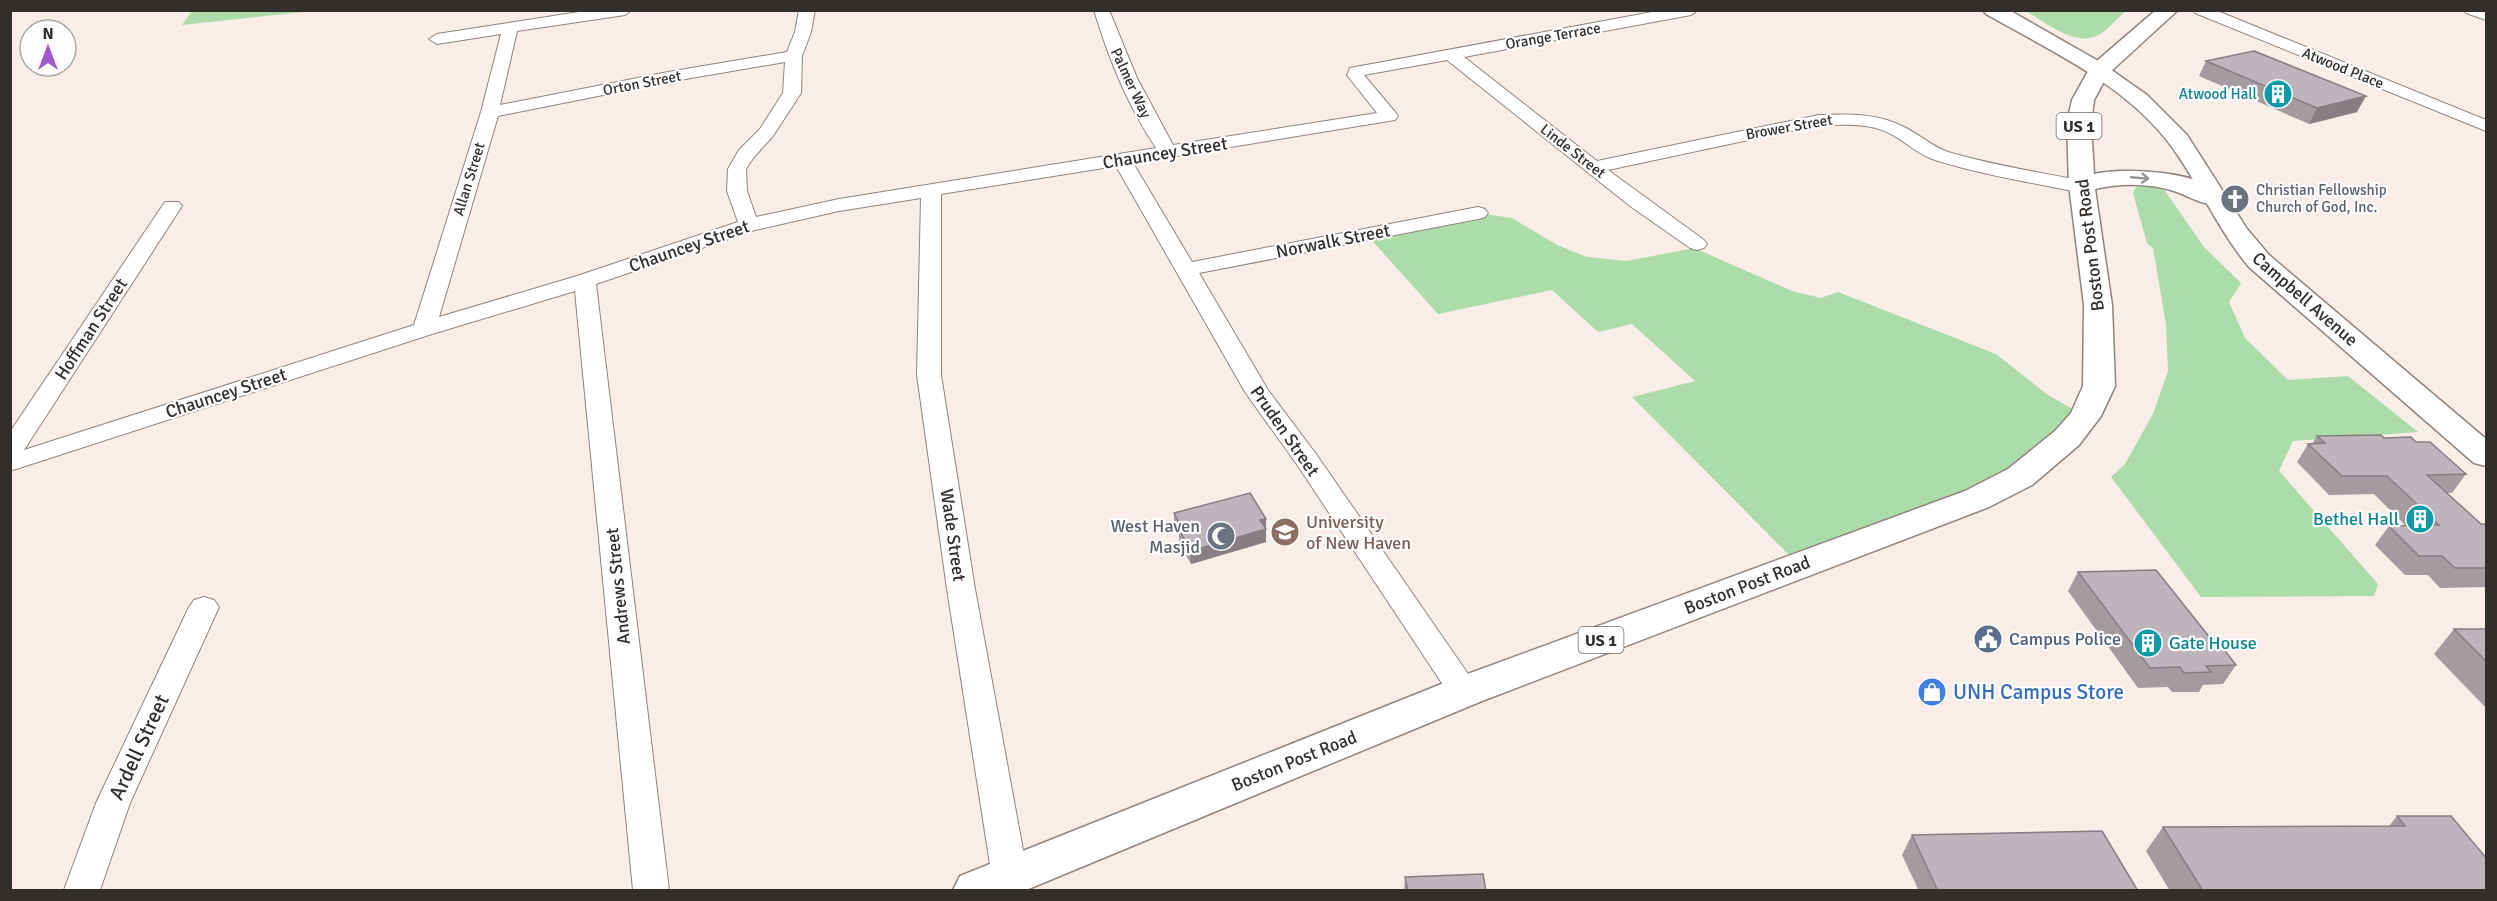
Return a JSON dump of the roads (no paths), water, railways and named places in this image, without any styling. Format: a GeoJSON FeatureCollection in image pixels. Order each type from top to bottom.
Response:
{"type":"FeatureCollection","features":[{"type":"Feature","properties":{"kind":"main road","name":"Campbell Avenue"},"geometry":{"type":"LineString","coordinates":[[1994,10],[2099,71],[2149,108],[2178,139],[2200,172],[2236,236],[2272,274],[2487,456]]}},
{"type":"Feature","properties":{"kind":"main road","name":"Boston Post Road"},"geometry":{"type":"LineString","coordinates":[[993,884],[1464,692],[1977,499],[2020,477],[2067,438],[2085,416],[2099,386],[2098,305],[2082,186],[2079,123],[2083,100],[2099,71],[2168,10]]}},
{"type":"Feature","properties":{"kind":"main road"},"geometry":{"type":"LineString","coordinates":[[2082,186],[2107,178],[2143,178],[2183,185],[2213,198]]}},
{"type":"Feature","properties":{"kind":"street"},"geometry":{"type":"LineString","coordinates":[[437,39],[626,10]]}},
{"type":"Feature","properties":{"kind":"street"},"geometry":{"type":"LineString","coordinates":[[749,225],[737,191],[737,169],[746,154],[767,132],[792,93],[794,56],[803,32],[807,10]]}},
{"type":"Feature","properties":{"kind":"street","name":"Palmer Way"},"geometry":{"type":"LineString","coordinates":[[1101,10],[1108,34],[1125,70],[1159,140],[1169,152]]}},
{"type":"Feature","properties":{"kind":"street"},"geometry":{"type":"LineString","coordinates":[[1618,10],[1632,22]]}},
{"type":"Feature","properties":{"kind":"street","name":"Orange Terrace"},"geometry":{"type":"LineString","coordinates":[[1451,55],[1691,10]]}},
{"type":"Feature","properties":{"kind":"street","name":"Atwood Place"},"geometry":{"type":"LineString","coordinates":[[2200,10],[2487,126]]}},
{"type":"Feature","properties":{"kind":"street"},"geometry":{"type":"LineString","coordinates":[[2471,10],[2487,16]]}},
{"type":"Feature","properties":{"kind":"street","name":"Allan Street"},"geometry":{"type":"LineString","coordinates":[[424,329],[490,112],[510,28]]}},
{"type":"Feature","properties":{"kind":"street","name":"Chauncey Street"},"geometry":{"type":"LineString","coordinates":[[10,463],[424,329],[585,281],[749,225],[839,205],[1389,116],[1355,75],[1356,72],[1451,55]]}},
{"type":"Feature","properties":{"kind":"street","name":"Linde Street"},"geometry":{"type":"LineString","coordinates":[[1451,55],[1637,202],[1697,244]]}},
{"type":"Feature","properties":{"kind":"street","name":"Orton Street"},"geometry":{"type":"LineString","coordinates":[[490,112],[668,77],[794,56]]}},
{"type":"Feature","properties":{"kind":"street","name":"Brower Street"},"geometry":{"type":"LineString","coordinates":[[1594,166],[1819,120],[1852,119],[1890,126],[1928,151],[1947,158],[2082,186]]}},
{"type":"Feature","properties":{"kind":"street","name":"Pruden Street"},"geometry":{"type":"LineString","coordinates":[[1122,160],[1257,392],[1428,636],[1464,692]]}},
{"type":"Feature","properties":{"kind":"street","name":"Wade Street"},"geometry":{"type":"LineString","coordinates":[[931,190],[929,375],[961,589],[993,884]]}},
{"type":"Feature","properties":{"kind":"street","name":"Hoffman Street"},"geometry":{"type":"LineString","coordinates":[[10,452],[172,206]]}},
{"type":"Feature","properties":{"kind":"street","name":"Norwalk Street"},"geometry":{"type":"LineString","coordinates":[[1187,269],[1478,213]]}},
{"type":"Feature","properties":{"kind":"street","name":"Andrews Street"},"geometry":{"type":"LineString","coordinates":[[585,281],[651,891]]}},
{"type":"Feature","properties":{"kind":"street","name":"Ardell Street"},"geometry":{"type":"LineString","coordinates":[[82,891],[113,803],[204,607]]}},
{"type":"Feature","properties":{"kind":"place","name":"Atwood Hall"},"geometry":{"type":"Point","coordinates":[2278,94]}},
{"type":"Feature","properties":{"kind":"place","name":"Christian Fellowship Church of God, Inc."},"geometry":{"type":"Point","coordinates":[2235,199]}},
{"type":"Feature","properties":{"kind":"place","name":"Bethel Hall"},"geometry":{"type":"Point","coordinates":[2420,519]}},
{"type":"Feature","properties":{"kind":"place","name":"University of New Haven"},"geometry":{"type":"Point","coordinates":[1285,532]}},
{"type":"Feature","properties":{"kind":"place","name":"West Haven Masjid"},"geometry":{"type":"Point","coordinates":[1221,536]}},
{"type":"Feature","properties":{"kind":"place","name":"Campus Police"},"geometry":{"type":"Point","coordinates":[1988,639]}},
{"type":"Feature","properties":{"kind":"place","name":"Gate House"},"geometry":{"type":"Point","coordinates":[2148,643]}},
{"type":"Feature","properties":{"kind":"place","name":"UNH Campus Store"},"geometry":{"type":"Point","coordinates":[1932,692]}}]}
